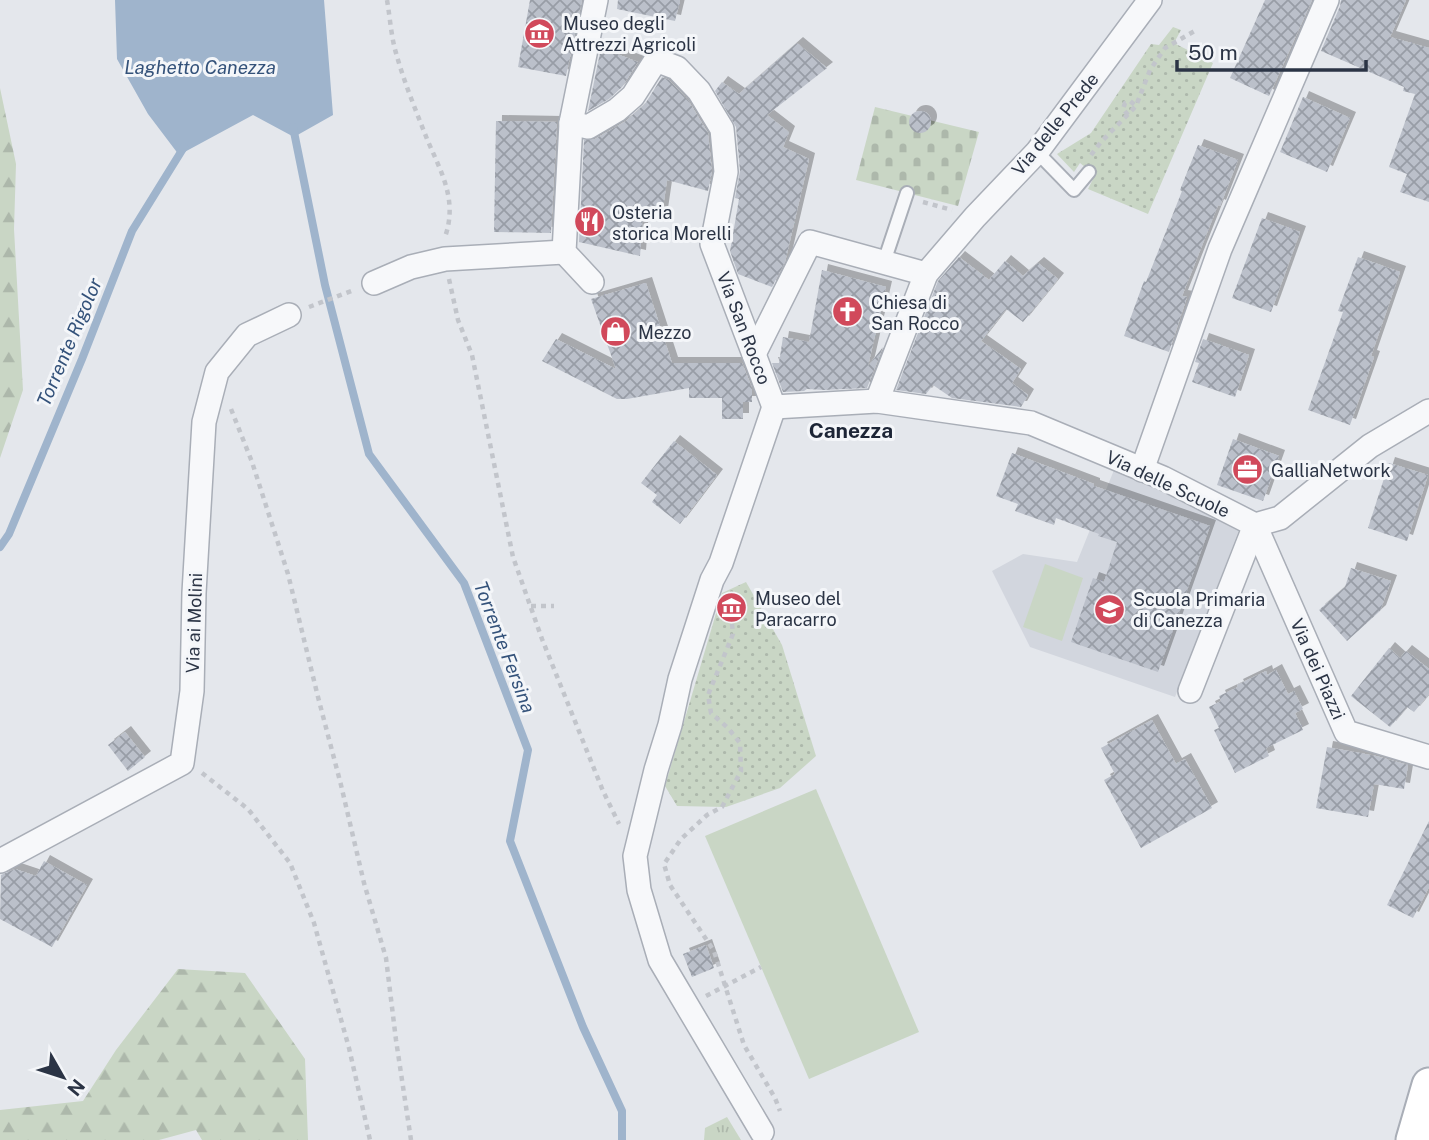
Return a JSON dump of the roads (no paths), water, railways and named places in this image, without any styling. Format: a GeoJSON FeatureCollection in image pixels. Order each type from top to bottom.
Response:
{"type":"FeatureCollection","features":[{"type":"Feature","properties":{"kind":"main road"},"geometry":{"type":"LineString","coordinates":[[1413,1140],[1429,1085]]}},
{"type":"Feature","properties":{"kind":"street"},"geometry":{"type":"LineString","coordinates":[[592,282],[564,253],[571,123],[596,0]]}},
{"type":"Feature","properties":{"kind":"street","name":"Via delle Prede"},"geometry":{"type":"LineString","coordinates":[[877,401],[926,274],[975,217],[1037,152],[1150,0]]}},
{"type":"Feature","properties":{"kind":"street"},"geometry":{"type":"LineString","coordinates":[[1142,470],[1220,249],[1327,0]]}},
{"type":"Feature","properties":{"kind":"street","name":"Via San Rocco"},"geometry":{"type":"LineString","coordinates":[[571,123],[588,127],[617,110],[633,96],[656,60],[677,68],[699,91],[722,129],[726,172],[712,244],[774,407]]}},
{"type":"Feature","properties":{"kind":"street"},"geometry":{"type":"LineString","coordinates":[[754,354],[810,242],[926,274]]}},
{"type":"Feature","properties":{"kind":"street"},"geometry":{"type":"LineString","coordinates":[[374,283],[411,267],[444,259],[564,253]]}},
{"type":"Feature","properties":{"kind":"street","name":"Via ai Molini"},"geometry":{"type":"LineString","coordinates":[[0,861],[182,763],[192,691],[194,593],[204,422],[217,372],[247,335],[289,315]]}},
{"type":"Feature","properties":{"kind":"street","name":"Via delle Scuole"},"geometry":{"type":"LineString","coordinates":[[774,407],[877,401],[1031,423],[1163,478],[1255,525]]}},
{"type":"Feature","properties":{"kind":"street"},"geometry":{"type":"LineString","coordinates":[[762,1132],[660,960],[639,890],[635,856],[680,679],[774,407]]}},
{"type":"Feature","properties":{"kind":"street"},"geometry":{"type":"LineString","coordinates":[[1190,691],[1255,525],[1280,518],[1370,446],[1429,411]]}},
{"type":"Feature","properties":{"kind":"street","name":"Via dei Piazzi"},"geometry":{"type":"LineString","coordinates":[[1255,525],[1346,732],[1429,757]]}},
{"type":"Feature","properties":{"kind":"lane"},"geometry":{"type":"LineString","coordinates":[[1037,152],[1074,190],[1088,165]]}},
{"type":"Feature","properties":{"kind":"lane"},"geometry":{"type":"LineString","coordinates":[[884,262],[906,195]]}},
{"type":"Feature","properties":{"kind":"water","name":"Laghetto Canezza"},"geometry":{"type":"Polygon","coordinates":[[[115,0],[324,0],[333,115],[294,137],[253,115],[179,155],[148,114],[117,59],[115,0]]]}},
{"type":"Feature","properties":{"kind":"waterway","name":"Torrente Fersina"},"geometry":{"type":"LineString","coordinates":[[293,127],[325,285],[369,454],[464,583],[528,750],[510,841],[583,1027],[622,1111],[622,1140]]}},
{"type":"Feature","properties":{"kind":"waterway","name":"Torrente Rigolor"},"geometry":{"type":"LineString","coordinates":[[0,547],[9,534],[132,231],[184,147]]}},
{"type":"Feature","properties":{"kind":"place","name":"Museo degli Attrezzi Agricoli"},"geometry":{"type":"Point","coordinates":[540,33]}},
{"type":"Feature","properties":{"kind":"place","name":"Osteria storica Morelli"},"geometry":{"type":"Point","coordinates":[589,222]}},
{"type":"Feature","properties":{"kind":"place","name":"Chiesa di San Rocco"},"geometry":{"type":"Point","coordinates":[848,312]}},
{"type":"Feature","properties":{"kind":"place","name":"Mezzo"},"geometry":{"type":"Point","coordinates":[615,332]}},
{"type":"Feature","properties":{"kind":"place","name":"GalliaNetwork"},"geometry":{"type":"Point","coordinates":[1248,470]}},
{"type":"Feature","properties":{"kind":"place","name":"Museo del Paracarro"},"geometry":{"type":"Point","coordinates":[732,608]}},
{"type":"Feature","properties":{"kind":"place","name":"Scuola Primaria di Canezza"},"geometry":{"type":"Point","coordinates":[1110,609]}},
{"type":"Feature","properties":{"kind":"district","name":"Canezza"},"geometry":{"type":"Point","coordinates":[851,430]}}]}
